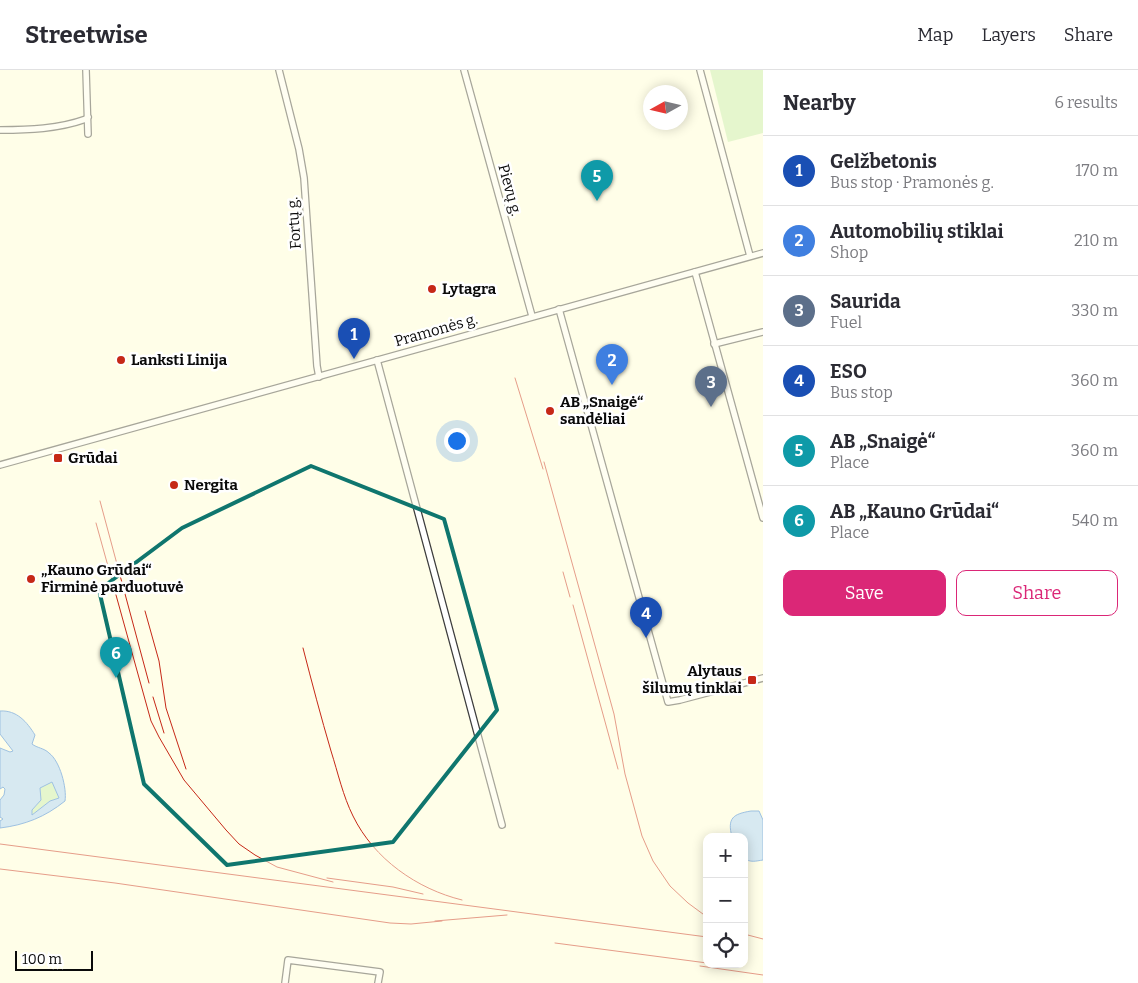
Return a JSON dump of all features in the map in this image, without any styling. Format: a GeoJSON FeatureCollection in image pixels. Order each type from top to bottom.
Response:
{"type":"FeatureCollection","features":[{"type":"Feature","properties":{"kind":"street"},"geometry":{"type":"LineString","coordinates":[[86,70],[88,134]]}},
{"type":"Feature","properties":{"kind":"street","name":"Fortų g."},"geometry":{"type":"LineString","coordinates":[[279,70],[300,149],[304,178],[316,366],[319,377]]}},
{"type":"Feature","properties":{"kind":"street","name":"Pievų g."},"geometry":{"type":"LineString","coordinates":[[464,70],[532,316]]}},
{"type":"Feature","properties":{"kind":"street"},"geometry":{"type":"LineString","coordinates":[[700,70],[750,256]]}},
{"type":"Feature","properties":{"kind":"street"},"geometry":{"type":"LineString","coordinates":[[0,130],[50,128],[86,120],[88,117]]}},
{"type":"Feature","properties":{"kind":"street","name":"Pramonės g."},"geometry":{"type":"LineString","coordinates":[[0,465],[763,253]]}},
{"type":"Feature","properties":{"kind":"street"},"geometry":{"type":"LineString","coordinates":[[695,272],[763,518]]}},
{"type":"Feature","properties":{"kind":"street"},"geometry":{"type":"LineString","coordinates":[[559,309],[668,702],[763,678]]}},
{"type":"Feature","properties":{"kind":"street"},"geometry":{"type":"LineString","coordinates":[[714,344],[763,332]]}},
{"type":"Feature","properties":{"kind":"street"},"geometry":{"type":"LineString","coordinates":[[377,360],[502,826]]}},
{"type":"Feature","properties":{"kind":"street"},"geometry":{"type":"LineString","coordinates":[[285,983],[288,960],[380,972],[378,983]]}},
{"type":"Feature","properties":{"kind":"highlighted area"},"geometry":{"type":"Polygon","coordinates":[[[311,466],[444,519],[497,710],[393,842],[227,865],[144,784],[99,590],[182,528],[311,466]]]}},
{"type":"Feature","properties":{"kind":"green space"},"geometry":{"type":"Polygon","coordinates":[[[710,70],[763,70],[763,133],[728,142],[710,70]]]}},
{"type":"Feature","properties":{"kind":"green space"},"geometry":{"type":"Polygon","coordinates":[[[50,782],[53,783],[59,798],[50,801],[32,815],[32,810],[40,800],[40,788],[50,782]]]}},
{"type":"Feature","properties":{"kind":"water"},"geometry":{"type":"Polygon","coordinates":[[[0,711],[12,712],[25,721],[35,735],[32,744],[47,751],[56,762],[64,782],[65,801],[42,816],[18,825],[0,828],[0,821],[3,819],[0,817],[0,800],[4,795],[5,789],[3,787],[0,789],[0,748],[10,752],[13,751],[0,734],[0,711]],[[52,782],[40,788],[41,800],[32,810],[32,815],[50,801],[59,798],[52,782]]]}},
{"type":"Feature","properties":{"kind":"water"},"geometry":{"type":"Polygon","coordinates":[[[759,811],[763,820],[763,860],[748,860],[748,833],[731,833],[731,821],[740,814],[759,811]]]}},
{"type":"Feature","properties":{"kind":"railway"},"geometry":{"type":"LineString","coordinates":[[515,378],[543,469]]}},
{"type":"Feature","properties":{"kind":"railway"},"geometry":{"type":"LineString","coordinates":[[544,462],[614,714],[625,774],[642,836],[653,861],[670,886],[703,914]]}},
{"type":"Feature","properties":{"kind":"railway"},"geometry":{"type":"LineString","coordinates":[[100,501],[149,683]]}},
{"type":"Feature","properties":{"kind":"railway"},"geometry":{"type":"LineString","coordinates":[[96,523],[151,721],[184,780],[239,844],[255,855],[277,867],[333,882]]}},
{"type":"Feature","properties":{"kind":"railway"},"geometry":{"type":"LineString","coordinates":[[563,572],[570,597]]}},
{"type":"Feature","properties":{"kind":"railway"},"geometry":{"type":"LineString","coordinates":[[573,605],[618,769]]}},
{"type":"Feature","properties":{"kind":"railway"},"geometry":{"type":"LineString","coordinates":[[145,611],[159,661],[166,708],[186,769]]}},
{"type":"Feature","properties":{"kind":"railway"},"geometry":{"type":"LineString","coordinates":[[303,648],[343,792],[362,832],[385,859],[398,870],[429,888],[462,900]]}},
{"type":"Feature","properties":{"kind":"railway"},"geometry":{"type":"LineString","coordinates":[[153,697],[164,733]]}},
{"type":"Feature","properties":{"kind":"railway"},"geometry":{"type":"LineString","coordinates":[[0,844],[703,936]]}},
{"type":"Feature","properties":{"kind":"railway"},"geometry":{"type":"LineString","coordinates":[[0,869],[115,883],[390,923],[411,924],[442,921]]}},
{"type":"Feature","properties":{"kind":"railway"},"geometry":{"type":"LineString","coordinates":[[327,878],[393,887],[423,894]]}},
{"type":"Feature","properties":{"kind":"railway"},"geometry":{"type":"LineString","coordinates":[[435,921],[507,915]]}},
{"type":"Feature","properties":{"kind":"railway"},"geometry":{"type":"LineString","coordinates":[[748,935],[763,939]]}},
{"type":"Feature","properties":{"kind":"railway"},"geometry":{"type":"LineString","coordinates":[[555,943],[703,962]]}},
{"type":"Feature","properties":{"kind":"railway"},"geometry":{"type":"LineString","coordinates":[[700,966],[763,975]]}},
{"type":"Feature","properties":{"kind":"place","name":"AB „Snaigė“"},"geometry":{"type":"Point","coordinates":[597,201]}},
{"type":"Feature","properties":{"kind":"place","name":"Lytagra"},"geometry":{"type":"Point","coordinates":[432,289]}},
{"type":"Feature","properties":{"kind":"place","name":"Gelžbetonis"},"geometry":{"type":"Point","coordinates":[354,359]}},
{"type":"Feature","properties":{"kind":"place","name":"Lanksti Linija"},"geometry":{"type":"Point","coordinates":[121,360]}},
{"type":"Feature","properties":{"kind":"place","name":"Automobilių stiklai"},"geometry":{"type":"Point","coordinates":[612,385]}},
{"type":"Feature","properties":{"kind":"place","name":"Saurida"},"geometry":{"type":"Point","coordinates":[711,407]}},
{"type":"Feature","properties":{"kind":"place","name":"AB „Snaigė“ sandėliai"},"geometry":{"type":"Point","coordinates":[550,411]}},
{"type":"Feature","properties":{"kind":"place","name":"Grūdai"},"geometry":{"type":"Point","coordinates":[58,458]}},
{"type":"Feature","properties":{"kind":"place","name":"Nergita"},"geometry":{"type":"Point","coordinates":[174,485]}},
{"type":"Feature","properties":{"kind":"place","name":"„Kauno Grūdai“ Firminė parduotuvė"},"geometry":{"type":"Point","coordinates":[31,579]}},
{"type":"Feature","properties":{"kind":"place","name":"ESO"},"geometry":{"type":"Point","coordinates":[646,638]}},
{"type":"Feature","properties":{"kind":"place","name":"AB „Kauno Grūdai“"},"geometry":{"type":"Point","coordinates":[116,678]}},
{"type":"Feature","properties":{"kind":"place","name":"Alytaus šilumų tinklai"},"geometry":{"type":"Point","coordinates":[752,680]}}]}
